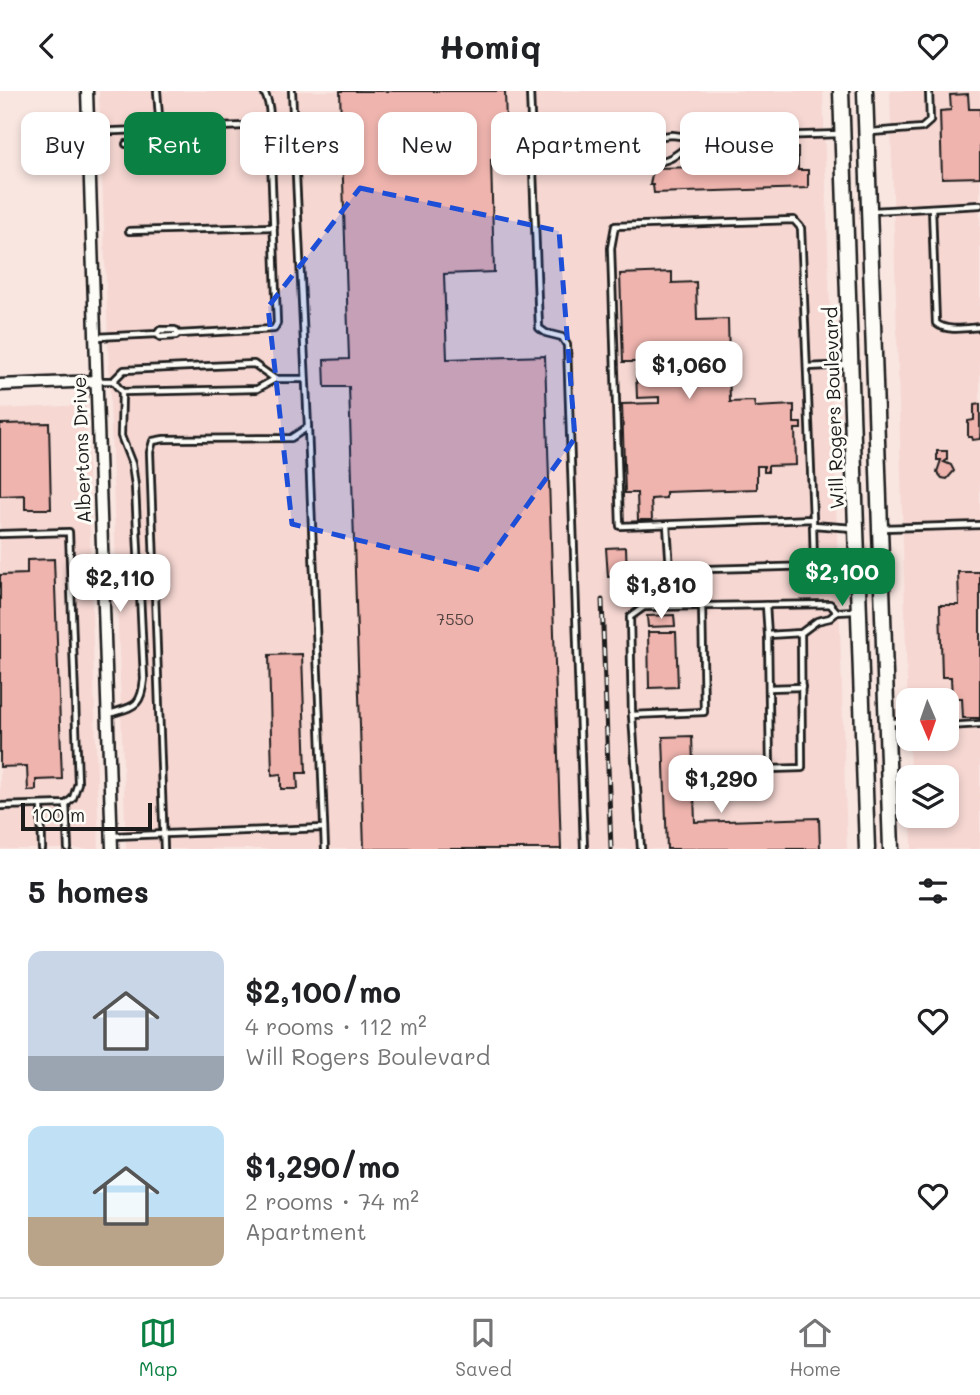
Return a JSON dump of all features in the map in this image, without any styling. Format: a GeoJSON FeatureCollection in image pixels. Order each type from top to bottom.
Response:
{"type":"FeatureCollection","features":[{"type":"Feature","properties":{"kind":"main road","name":"Will Rogers Boulevard"},"geometry":{"type":"LineString","coordinates":[[841,91],[867,849]]}},
{"type":"Feature","properties":{"kind":"main road"},"geometry":{"type":"LineString","coordinates":[[865,91],[891,849]]}},
{"type":"Feature","properties":{"kind":"main road"},"geometry":{"type":"LineString","coordinates":[[842,134],[866,133]]}},
{"type":"Feature","properties":{"kind":"main road"},"geometry":{"type":"LineString","coordinates":[[851,365],[874,364]]}},
{"type":"Feature","properties":{"kind":"main road"},"geometry":{"type":"LineString","coordinates":[[857,528],[880,528]]}},
{"type":"Feature","properties":{"kind":"main road"},"geometry":{"type":"LineString","coordinates":[[860,610],[883,610]]}},
{"type":"Feature","properties":{"kind":"main road"},"geometry":{"type":"LineString","coordinates":[[863,722],[886,722]]}},
{"type":"Feature","properties":{"kind":"street","name":"Albertons Drive"},"geometry":{"type":"LineString","coordinates":[[87,91],[88,112]]}},
{"type":"Feature","properties":{"kind":"street","name":"Albertons Drive"},"geometry":{"type":"LineString","coordinates":[[89,175],[112,849]]}},
{"type":"Feature","properties":{"kind":"street"},"geometry":{"type":"LineString","coordinates":[[0,385],[97,381]]}},
{"type":"Feature","properties":{"kind":"lane"},"geometry":{"type":"LineString","coordinates":[[157,91],[159,112]]}},
{"type":"Feature","properties":{"kind":"lane"},"geometry":{"type":"LineString","coordinates":[[263,91],[270,112]]}},
{"type":"Feature","properties":{"kind":"lane"},"geometry":{"type":"LineString","coordinates":[[292,91],[325,849]]}},
{"type":"Feature","properties":{"kind":"lane"},"geometry":{"type":"LineString","coordinates":[[530,91],[539,328],[546,333],[562,337],[567,345],[584,849]]}},
{"type":"Feature","properties":{"kind":"lane"},"geometry":{"type":"LineString","coordinates":[[866,133],[922,128],[930,121],[929,91]]}},
{"type":"Feature","properties":{"kind":"lane"},"geometry":{"type":"LineString","coordinates":[[799,135],[842,134]]}},
{"type":"Feature","properties":{"kind":"lane"},"geometry":{"type":"LineString","coordinates":[[672,135],[696,138],[676,155],[661,163],[648,162],[644,155],[647,142],[652,138],[672,135]]}},
{"type":"Feature","properties":{"kind":"lane"},"geometry":{"type":"LineString","coordinates":[[95,337],[157,334],[160,337],[274,329],[277,323],[272,175]]}},
{"type":"Feature","properties":{"kind":"lane"},"geometry":{"type":"LineString","coordinates":[[869,211],[980,205]]}},
{"type":"Feature","properties":{"kind":"lane"},"geometry":{"type":"LineString","coordinates":[[932,208],[936,323],[940,327],[948,328],[980,327]]}},
{"type":"Feature","properties":{"kind":"lane"},"geometry":{"type":"LineString","coordinates":[[814,566],[813,522],[801,228],[793,220],[615,226],[611,248],[620,526],[813,522],[857,528]]}},
{"type":"Feature","properties":{"kind":"lane"},"geometry":{"type":"LineString","coordinates":[[130,231],[274,226]]}},
{"type":"Feature","properties":{"kind":"lane"},"geometry":{"type":"LineString","coordinates":[[97,381],[113,381],[124,370],[254,364],[275,379]]}},
{"type":"Feature","properties":{"kind":"lane"},"geometry":{"type":"LineString","coordinates":[[807,367],[851,365]]}},
{"type":"Feature","properties":{"kind":"lane"},"geometry":{"type":"LineString","coordinates":[[122,392],[257,389],[275,379],[305,379]]}},
{"type":"Feature","properties":{"kind":"lane"},"geometry":{"type":"LineString","coordinates":[[108,715],[134,706],[142,697],[145,679],[135,486],[132,464],[121,436],[122,392],[113,381]]}},
{"type":"Feature","properties":{"kind":"lane"},"geometry":{"type":"LineString","coordinates":[[164,849],[150,452],[153,442],[164,439],[291,437],[307,427]]}},
{"type":"Feature","properties":{"kind":"lane"},"geometry":{"type":"LineString","coordinates":[[667,525],[670,570],[858,565]]}},
{"type":"Feature","properties":{"kind":"lane"},"geometry":{"type":"LineString","coordinates":[[880,528],[980,525]]}},
{"type":"Feature","properties":{"kind":"lane"},"geometry":{"type":"LineString","coordinates":[[0,534],[69,532],[78,783],[73,798],[66,804],[0,806]]}},
{"type":"Feature","properties":{"kind":"lane"},"geometry":{"type":"LineString","coordinates":[[766,604],[770,769],[803,768],[802,633]]}},
{"type":"Feature","properties":{"kind":"lane"},"geometry":{"type":"LineString","coordinates":[[641,849],[632,715],[630,617],[644,607],[702,605],[830,604],[838,612]]}},
{"type":"Feature","properties":{"kind":"lane"},"geometry":{"type":"LineString","coordinates":[[632,715],[704,712],[702,605]]}},
{"type":"Feature","properties":{"kind":"lane"},"geometry":{"type":"LineString","coordinates":[[768,635],[802,633],[817,621],[830,618],[838,612],[860,610]]}},
{"type":"Feature","properties":{"kind":"lane"},"geometry":{"type":"LineString","coordinates":[[769,688],[802,687]]}},
{"type":"Feature","properties":{"kind":"lane"},"geometry":{"type":"LineString","coordinates":[[886,722],[896,722]]}},
{"type":"Feature","properties":{"kind":"lane"},"geometry":{"type":"LineString","coordinates":[[959,725],[980,724]]}},
{"type":"Feature","properties":{"kind":"lane"},"geometry":{"type":"LineString","coordinates":[[66,804],[68,849]]}},
{"type":"Feature","properties":{"kind":"lane"},"geometry":{"type":"LineString","coordinates":[[41,805],[42,849]]}},
{"type":"Feature","properties":{"kind":"lane"},"geometry":{"type":"LineString","coordinates":[[112,836],[324,828]]}},
{"type":"Feature","properties":{"kind":"highlighted area"},"geometry":{"type":"Polygon","coordinates":[[[360,188],[559,231],[575,438],[481,570],[292,524],[268,307],[360,188]]]}},
{"type":"Feature","properties":{"kind":"shaded area"},"geometry":{"type":"Polygon","coordinates":[[[99,91],[823,91],[847,849],[126,849],[102,175],[110,175],[110,112],[100,112],[99,91]]]}},
{"type":"Feature","properties":{"kind":"shaded area"},"geometry":{"type":"Polygon","coordinates":[[[890,91],[980,91],[980,849],[912,849],[911,828],[959,828],[959,765],[910,765],[909,751],[959,751],[959,688],[907,688],[890,91]]]}},
{"type":"Feature","properties":{"kind":"shaded area"},"geometry":{"type":"Polygon","coordinates":[[[86,405],[99,849],[0,849],[0,409],[86,405]]]}},
{"type":"Feature","properties":{"kind":"building"},"geometry":{"type":"Polygon","coordinates":[[[340,91],[505,91],[506,112],[491,112],[494,272],[444,274],[447,359],[545,356],[561,849],[364,849],[349,387],[325,387],[324,360],[349,359],[343,175],[364,175],[364,112],[341,112],[340,91]]]}},
{"type":"Feature","properties":{"kind":"building"},"geometry":{"type":"Polygon","coordinates":[[[968,94],[969,109],[980,109],[980,177],[942,178],[940,111],[951,110],[950,95],[968,94]]]}},
{"type":"Feature","properties":{"kind":"building"},"geometry":{"type":"Polygon","coordinates":[[[680,167],[680,175],[799,175],[799,170],[808,170],[808,188],[654,193],[653,185],[650,185],[652,175],[666,175],[666,168],[680,167]]]}},
{"type":"Feature","properties":{"kind":"building"},"geometry":{"type":"Polygon","coordinates":[[[672,272],[672,283],[696,282],[697,320],[728,319],[730,402],[754,401],[755,407],[794,405],[794,423],[801,423],[801,429],[795,429],[796,465],[768,466],[768,472],[764,472],[764,466],[757,466],[757,489],[666,492],[666,498],[651,499],[652,520],[638,520],[637,493],[625,493],[622,404],[659,403],[659,397],[637,398],[636,370],[645,370],[645,362],[623,362],[620,274],[672,272]]]}},
{"type":"Feature","properties":{"kind":"building"},"geometry":{"type":"Polygon","coordinates":[[[980,404],[980,439],[973,440],[968,437],[968,421],[974,420],[974,405],[980,404]]]}},
{"type":"Feature","properties":{"kind":"building"},"geometry":{"type":"Polygon","coordinates":[[[49,423],[51,509],[25,509],[25,495],[0,496],[0,424],[49,423]]]}},
{"type":"Feature","properties":{"kind":"building"},"geometry":{"type":"Polygon","coordinates":[[[937,451],[947,451],[947,460],[944,462],[951,465],[954,471],[947,479],[937,472],[941,460],[937,460],[937,451]]]}},
{"type":"Feature","properties":{"kind":"building"},"geometry":{"type":"Polygon","coordinates":[[[626,547],[627,576],[608,577],[606,548],[626,547]]]}},
{"type":"Feature","properties":{"kind":"building"},"geometry":{"type":"Polygon","coordinates":[[[54,559],[62,779],[36,780],[36,790],[28,791],[27,766],[0,767],[0,575],[27,574],[27,560],[54,559]]]}},
{"type":"Feature","properties":{"kind":"building"},"geometry":{"type":"Polygon","coordinates":[[[958,572],[980,572],[980,718],[963,718],[959,688],[952,688],[951,677],[942,677],[940,605],[959,605],[958,572]]]}},
{"type":"Feature","properties":{"kind":"building"},"geometry":{"type":"Polygon","coordinates":[[[674,615],[675,626],[648,627],[647,616],[674,615]]]}},
{"type":"Feature","properties":{"kind":"building"},"geometry":{"type":"Polygon","coordinates":[[[648,632],[676,632],[678,687],[649,688],[648,632]]]}},
{"type":"Feature","properties":{"kind":"building"},"geometry":{"type":"Polygon","coordinates":[[[302,654],[306,773],[297,773],[298,789],[281,789],[281,774],[272,775],[269,655],[302,654]]]}},
{"type":"Feature","properties":{"kind":"building"},"geometry":{"type":"Polygon","coordinates":[[[692,736],[695,822],[819,818],[820,849],[667,849],[663,737],[692,736]]]}},
{"type":"Feature","properties":{"kind":"railway"},"geometry":{"type":"LineString","coordinates":[[602,600],[611,849]]}}]}
